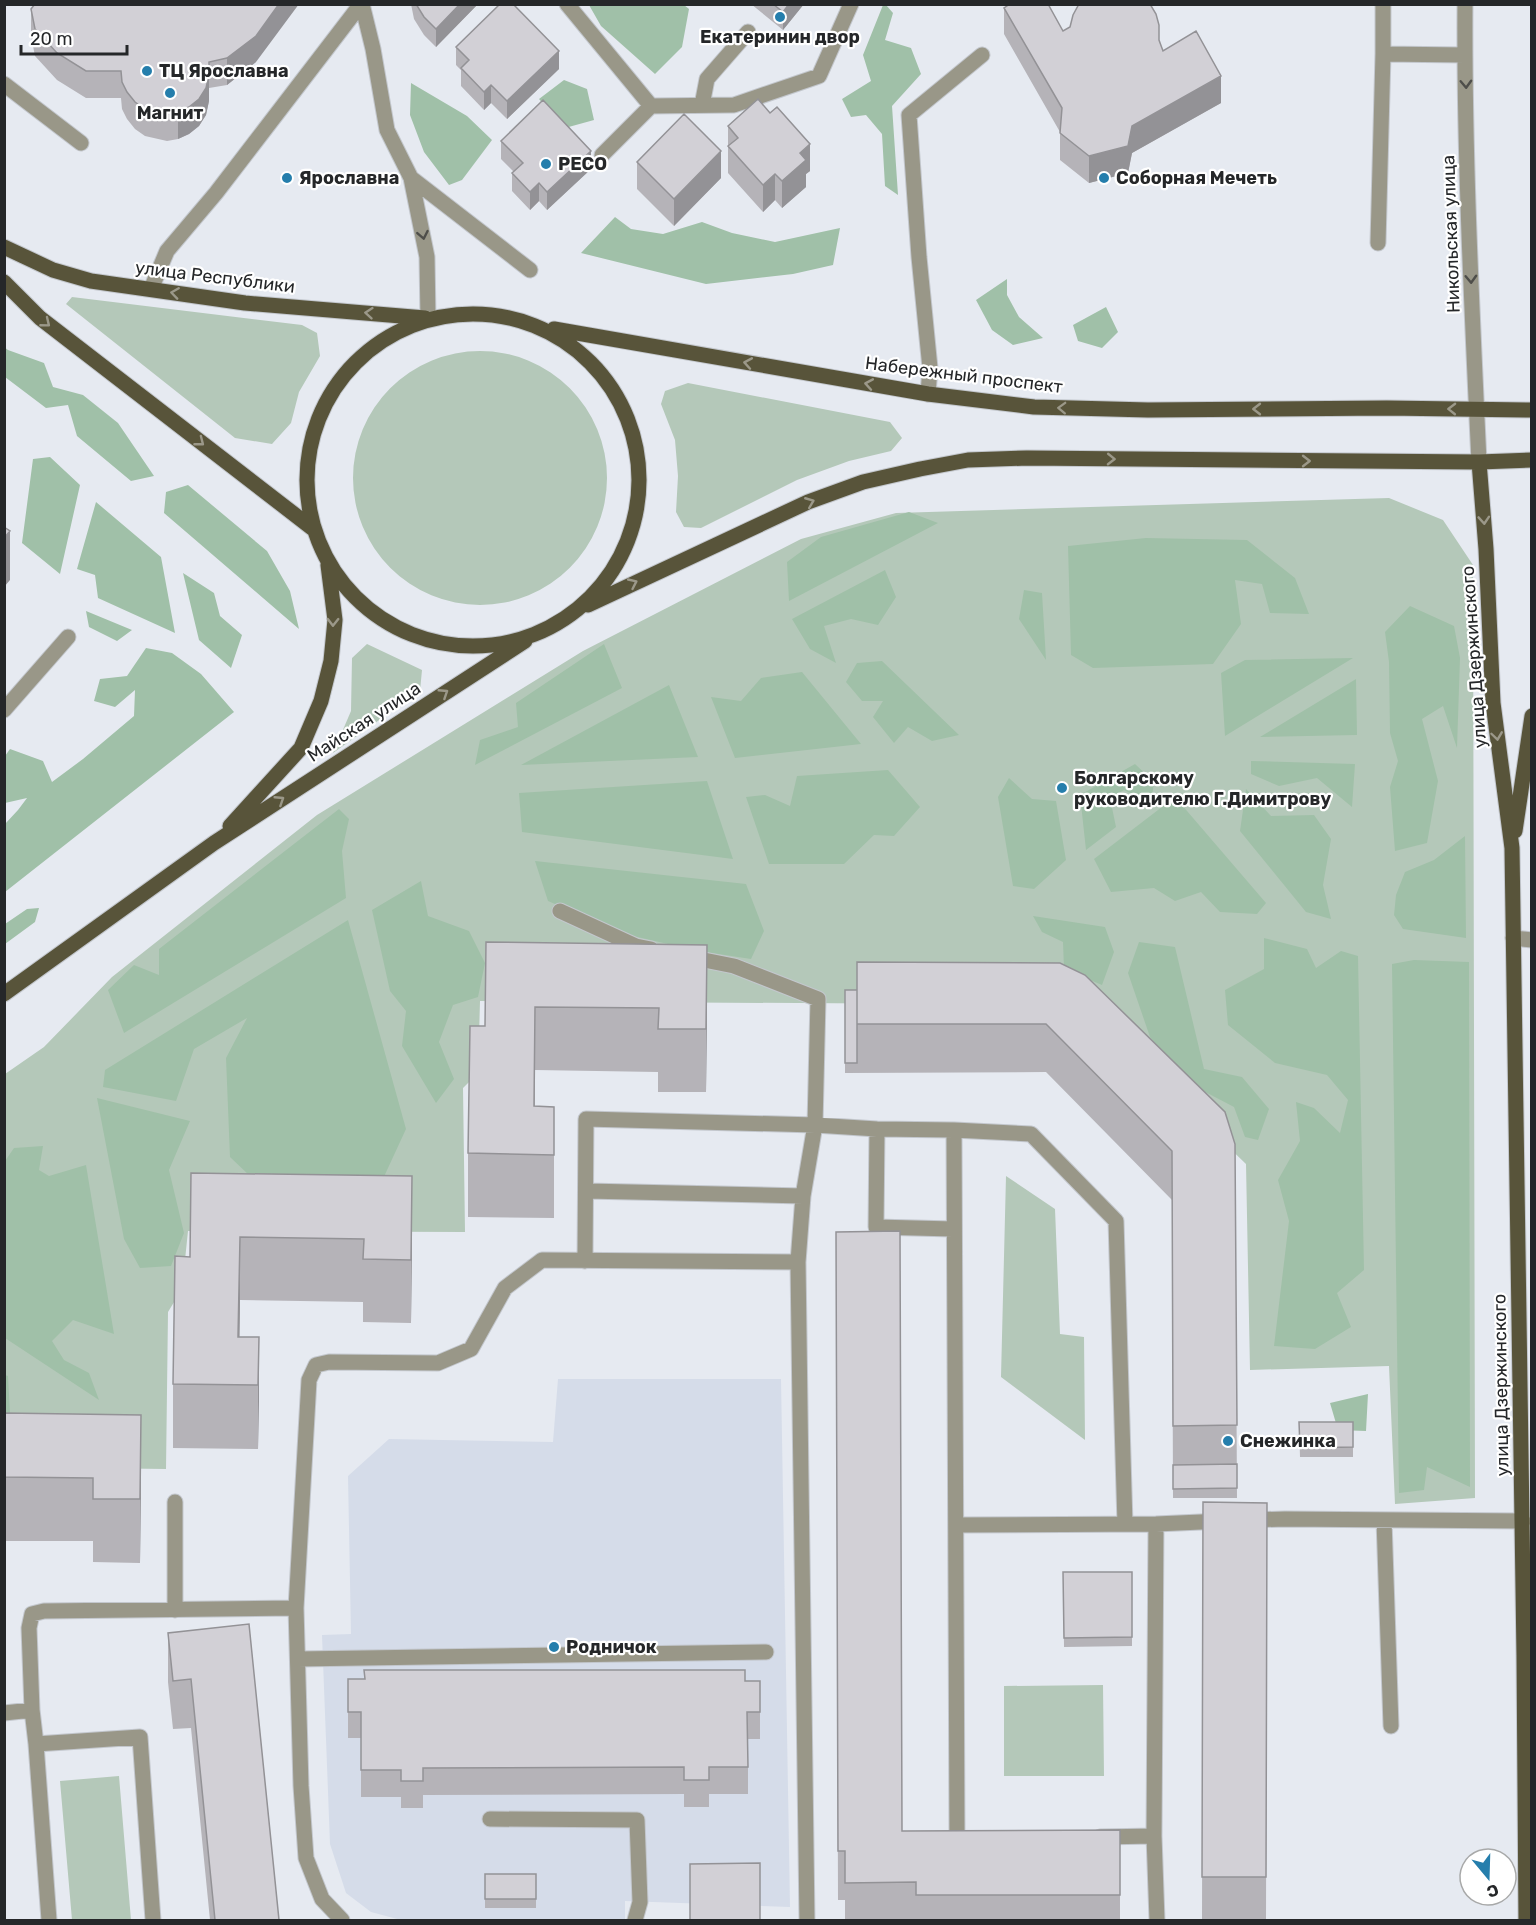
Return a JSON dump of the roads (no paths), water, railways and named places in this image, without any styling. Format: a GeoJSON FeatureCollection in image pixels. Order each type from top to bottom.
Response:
{"type":"FeatureCollection","features":[{"type":"Feature","properties":{"kind":"main road","name":"улица Республики"},"geometry":{"type":"LineString","coordinates":[[4,247],[53,270],[91,281],[245,303],[428,318],[505,321]]}},
{"type":"Feature","properties":{"kind":"main road"},"geometry":{"type":"LineString","coordinates":[[4,282],[40,318],[312,528]]}},
{"type":"Feature","properties":{"kind":"main road"},"geometry":{"type":"LineString","coordinates":[[428,318],[373,343],[336,380],[313,426],[304,477],[312,528],[328,564],[358,601],[397,628],[441,644],[489,646],[535,634],[580,608],[808,502],[863,482],[968,460],[1027,458],[1479,462],[1532,460]]}},
{"type":"Feature","properties":{"kind":"main road","name":"Набережный проспект"},"geometry":{"type":"LineString","coordinates":[[505,321],[928,394],[1046,407],[1148,410],[1387,408],[1532,410]]}},
{"type":"Feature","properties":{"kind":"main road"},"geometry":{"type":"LineString","coordinates":[[505,321],[562,338],[593,360],[621,398],[637,441],[641,487],[632,533],[611,574],[580,608]]}},
{"type":"Feature","properties":{"kind":"main road","name":"улица Дзержинского"},"geometry":{"type":"LineString","coordinates":[[1479,462],[1486,549],[1493,703],[1512,849],[1522,1521],[1529,1800],[1526,1920]]}},
{"type":"Feature","properties":{"kind":"main road","name":"Майская улица"},"geometry":{"type":"LineString","coordinates":[[214,843],[301,748],[321,701],[331,661],[334,620],[328,564]]}},
{"type":"Feature","properties":{"kind":"main road","name":"Майская улица"},"geometry":{"type":"LineString","coordinates":[[4,994],[214,843],[535,634]]}},
{"type":"Feature","properties":{"kind":"main road","name":"улица Дзержинского"},"geometry":{"type":"LineString","coordinates":[[1512,849],[1532,716]]}},
{"type":"Feature","properties":{"kind":"street"},"geometry":{"type":"LineString","coordinates":[[361,4],[373,50],[387,130],[411,178],[427,257],[428,318]]}},
{"type":"Feature","properties":{"kind":"street"},"geometry":{"type":"LineString","coordinates":[[151,289],[167,251],[252,146],[361,4]]}},
{"type":"Feature","properties":{"kind":"street"},"geometry":{"type":"LineString","coordinates":[[567,4],[651,106]]}},
{"type":"Feature","properties":{"kind":"street"},"geometry":{"type":"LineString","coordinates":[[602,155],[651,106],[734,105],[819,76],[852,4]]}},
{"type":"Feature","properties":{"kind":"street"},"geometry":{"type":"LineString","coordinates":[[1378,243],[1383,4]]}},
{"type":"Feature","properties":{"kind":"street","name":"Никольская улица"},"geometry":{"type":"LineString","coordinates":[[1466,4],[1465,55],[1479,462]]}},
{"type":"Feature","properties":{"kind":"street"},"geometry":{"type":"LineString","coordinates":[[702,105],[707,78],[748,32]]}},
{"type":"Feature","properties":{"kind":"street"},"geometry":{"type":"LineString","coordinates":[[1383,54],[1465,55]]}},
{"type":"Feature","properties":{"kind":"street"},"geometry":{"type":"LineString","coordinates":[[928,394],[930,368],[909,115],[982,55]]}},
{"type":"Feature","properties":{"kind":"street"},"geometry":{"type":"LineString","coordinates":[[4,84],[81,143]]}},
{"type":"Feature","properties":{"kind":"street"},"geometry":{"type":"LineString","coordinates":[[411,178],[530,270]]}},
{"type":"Feature","properties":{"kind":"street"},"geometry":{"type":"LineString","coordinates":[[4,710],[68,638]]}},
{"type":"Feature","properties":{"kind":"street"},"geometry":{"type":"LineString","coordinates":[[560,911],[636,946],[734,966],[818,999],[814,1125],[802,1196],[798,1262],[807,1920]]}},
{"type":"Feature","properties":{"kind":"street"},"geometry":{"type":"LineString","coordinates":[[1513,938],[1532,940]]}},
{"type":"Feature","properties":{"kind":"street"},"geometry":{"type":"LineString","coordinates":[[585,1261],[586,1119],[1031,1134],[1116,1221],[1125,1524]]}},
{"type":"Feature","properties":{"kind":"street"},"geometry":{"type":"LineString","coordinates":[[877,1129],[876,1227],[954,1229]]}},
{"type":"Feature","properties":{"kind":"street"},"geometry":{"type":"LineString","coordinates":[[954,1130],[957,1838],[987,1840]]}},
{"type":"Feature","properties":{"kind":"street"},"geometry":{"type":"LineString","coordinates":[[586,1191],[802,1196]]}},
{"type":"Feature","properties":{"kind":"street"},"geometry":{"type":"LineString","coordinates":[[342,1920],[322,1899],[306,1858],[301,1786],[296,1608],[309,1380],[316,1365],[328,1362],[438,1363],[471,1349],[505,1288],[542,1260],[798,1262]]}},
{"type":"Feature","properties":{"kind":"street"},"geometry":{"type":"LineString","coordinates":[[175,1502],[175,1610]]}},
{"type":"Feature","properties":{"kind":"street"},"geometry":{"type":"LineString","coordinates":[[956,1525],[1156,1524],[1286,1519],[1522,1521]]}},
{"type":"Feature","properties":{"kind":"street"},"geometry":{"type":"LineString","coordinates":[[1384,1520],[1391,1726]]}},
{"type":"Feature","properties":{"kind":"street"},"geometry":{"type":"LineString","coordinates":[[1156,1524],[1154,1836],[1157,1920]]}},
{"type":"Feature","properties":{"kind":"street"},"geometry":{"type":"LineString","coordinates":[[49,1920],[32,1710],[28,1628],[32,1614],[44,1611],[296,1608]]}},
{"type":"Feature","properties":{"kind":"street"},"geometry":{"type":"LineString","coordinates":[[298,1659],[766,1652]]}},
{"type":"Feature","properties":{"kind":"street"},"geometry":{"type":"LineString","coordinates":[[4,1713],[32,1710]]}},
{"type":"Feature","properties":{"kind":"street"},"geometry":{"type":"LineString","coordinates":[[36,1744],[140,1737],[153,1920]]}},
{"type":"Feature","properties":{"kind":"street"},"geometry":{"type":"LineString","coordinates":[[490,1819],[637,1820],[640,1902],[635,1920]]}},
{"type":"Feature","properties":{"kind":"street"},"geometry":{"type":"LineString","coordinates":[[1083,1837],[1154,1836]]}},
{"type":"Feature","properties":{"kind":"place","name":"Екатеринин двор"},"geometry":{"type":"Point","coordinates":[780,17]}},
{"type":"Feature","properties":{"kind":"place","name":"ТЦ Ярославна"},"geometry":{"type":"Point","coordinates":[147,71]}},
{"type":"Feature","properties":{"kind":"place","name":"Магнит"},"geometry":{"type":"Point","coordinates":[170,93]}},
{"type":"Feature","properties":{"kind":"place","name":"РЕСО"},"geometry":{"type":"Point","coordinates":[546,164]}},
{"type":"Feature","properties":{"kind":"place","name":"Ярославна"},"geometry":{"type":"Point","coordinates":[287,178]}},
{"type":"Feature","properties":{"kind":"place","name":"Соборная Мечеть"},"geometry":{"type":"Point","coordinates":[1104,178]}},
{"type":"Feature","properties":{"kind":"place","name":"Болгарскому руководителю Г.Димитрову"},"geometry":{"type":"Point","coordinates":[1062,788]}},
{"type":"Feature","properties":{"kind":"place","name":"Снежинка"},"geometry":{"type":"Point","coordinates":[1228,1441]}},
{"type":"Feature","properties":{"kind":"place","name":"Родничок"},"geometry":{"type":"Point","coordinates":[554,1647]}}]}
